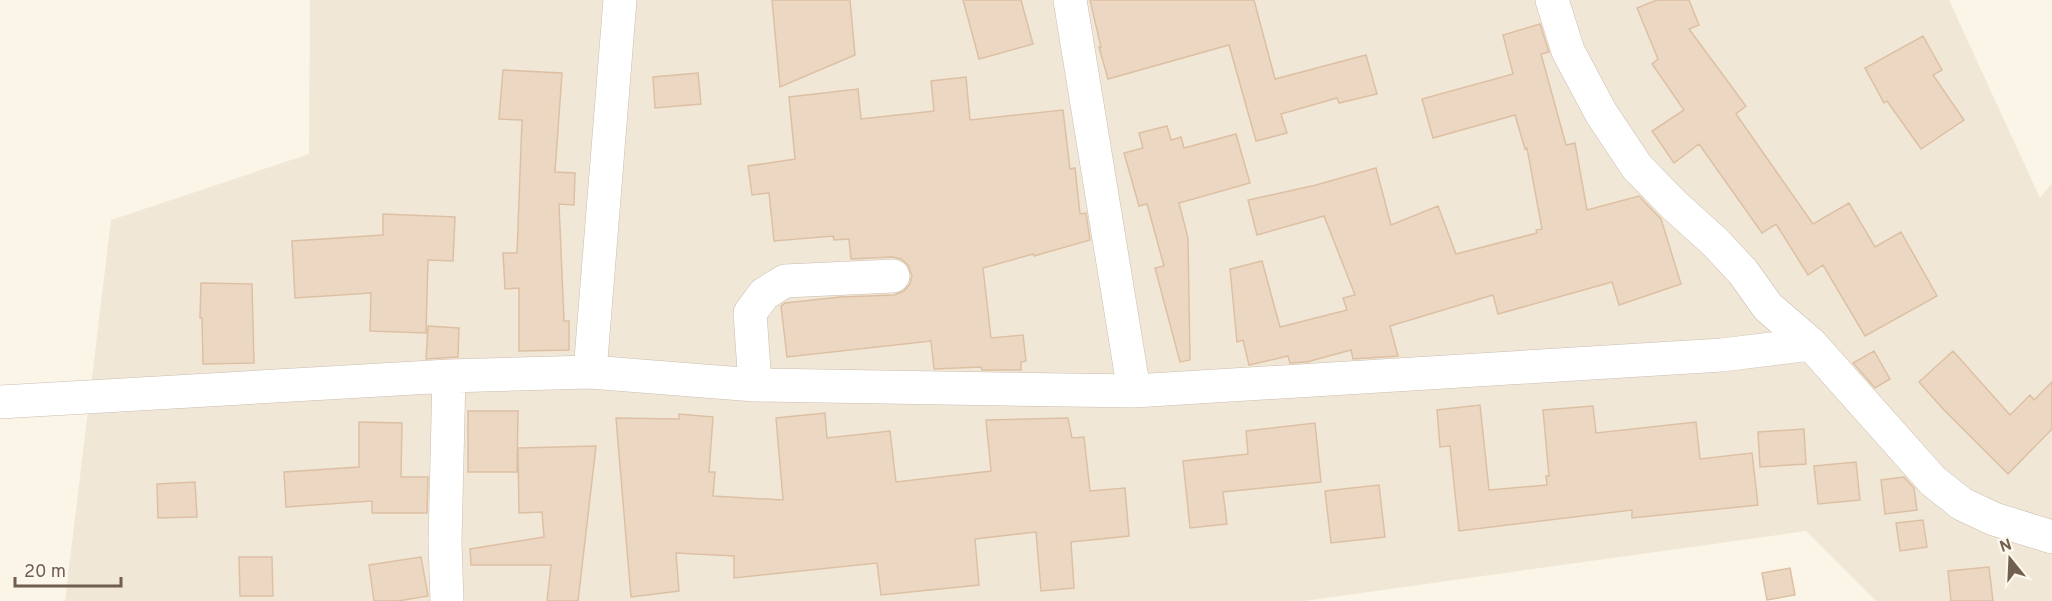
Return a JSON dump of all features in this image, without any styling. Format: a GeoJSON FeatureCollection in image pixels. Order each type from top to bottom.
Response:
{"type":"FeatureCollection","features":[{"type":"Feature","properties":{"kind":"street"},"geometry":{"type":"LineString","coordinates":[[590,372],[620,0]]}},
{"type":"Feature","properties":{"kind":"street"},"geometry":{"type":"LineString","coordinates":[[1070,0],[1134,391]]}},
{"type":"Feature","properties":{"kind":"street"},"geometry":{"type":"LineString","coordinates":[[1552,0],[1568,51],[1601,113],[1638,167],[1674,206],[1715,242],[1743,272],[1768,307],[1811,344],[1933,481],[1962,504],[1994,519],[2052,537]]}},
{"type":"Feature","properties":{"kind":"street"},"geometry":{"type":"LineString","coordinates":[[755,385],[750,313],[764,294],[785,281],[893,276]]}},
{"type":"Feature","properties":{"kind":"street"},"geometry":{"type":"LineString","coordinates":[[0,402],[449,376],[590,372],[755,385],[1134,391],[1722,355],[1811,344]]}},
{"type":"Feature","properties":{"kind":"street"},"geometry":{"type":"LineString","coordinates":[[447,601],[445,542],[449,376]]}},
{"type":"Feature","properties":{"kind":"shaded area"},"geometry":{"type":"Polygon","coordinates":[[[310,0],[1949,0],[2040,198],[2052,183],[2052,601],[1876,601],[1806,531],[1304,601],[65,601],[111,220],[309,154],[310,0]]]}},
{"type":"Feature","properties":{"kind":"building"},"geometry":{"type":"Polygon","coordinates":[[[772,0],[850,0],[855,55],[780,87],[772,0]]]}},
{"type":"Feature","properties":{"kind":"building"},"geometry":{"type":"Polygon","coordinates":[[[963,0],[1021,0],[1033,44],[979,59],[963,0]]]}},
{"type":"Feature","properties":{"kind":"building"},"geometry":{"type":"Polygon","coordinates":[[[1090,0],[1254,0],[1275,79],[1366,55],[1377,94],[1339,103],[1337,98],[1281,114],[1287,133],[1256,141],[1229,45],[1108,79],[1090,0]]]}},
{"type":"Feature","properties":{"kind":"building"},"geometry":{"type":"Polygon","coordinates":[[[1657,0],[1689,0],[1699,25],[1689,29],[1746,106],[1736,114],[1813,224],[1849,203],[1875,247],[1901,232],[1937,296],[1865,336],[1823,265],[1808,275],[1776,224],[1762,233],[1699,144],[1674,163],[1652,131],[1684,110],[1652,64],[1658,59],[1637,8],[1657,0]]]}},
{"type":"Feature","properties":{"kind":"building"},"geometry":{"type":"Polygon","coordinates":[[[1540,24],[1549,52],[1541,54],[1566,145],[1575,143],[1587,210],[1639,196],[1661,219],[1681,284],[1619,305],[1612,282],[1498,314],[1493,295],[1390,326],[1398,356],[1353,359],[1351,350],[1307,362],[1290,363],[1288,356],[1249,365],[1243,340],[1237,342],[1230,269],[1262,261],[1280,327],[1347,310],[1343,298],[1355,295],[1324,216],[1257,235],[1248,200],[1316,185],[1376,168],[1391,225],[1438,206],[1456,254],[1537,233],[1536,230],[1542,229],[1527,148],[1525,149],[1515,115],[1433,138],[1422,99],[1513,74],[1503,35],[1540,24]]]}},
{"type":"Feature","properties":{"kind":"building"},"geometry":{"type":"Polygon","coordinates":[[[1923,36],[1942,70],[1933,75],[1964,120],[1921,149],[1887,101],[1884,103],[1865,68],[1923,36]]]}},
{"type":"Feature","properties":{"kind":"building"},"geometry":{"type":"Polygon","coordinates":[[[503,70],[562,73],[555,172],[575,173],[574,205],[559,204],[564,321],[569,321],[569,350],[519,351],[519,288],[505,289],[503,253],[517,253],[522,120],[499,119],[503,70]]]}},
{"type":"Feature","properties":{"kind":"building"},"geometry":{"type":"Polygon","coordinates":[[[698,73],[701,104],[655,108],[653,77],[698,73]]]}},
{"type":"Feature","properties":{"kind":"building"},"geometry":{"type":"Polygon","coordinates":[[[966,77],[970,120],[1063,110],[1070,169],[1075,168],[1080,214],[1086,213],[1090,240],[983,268],[991,338],[1023,335],[1026,361],[1021,362],[1021,370],[982,370],[981,367],[934,369],[931,341],[787,357],[781,306],[785,303],[840,297],[894,295],[904,291],[910,284],[912,276],[908,265],[901,259],[892,257],[851,259],[849,239],[834,240],[833,236],[774,241],[769,193],[752,195],[748,166],[795,159],[789,97],[858,89],[861,119],[934,111],[931,81],[966,77]]]}},
{"type":"Feature","properties":{"kind":"building"},"geometry":{"type":"Polygon","coordinates":[[[1167,126],[1171,140],[1181,137],[1184,148],[1236,134],[1250,183],[1179,203],[1188,238],[1190,360],[1180,362],[1155,268],[1164,266],[1147,204],[1139,206],[1124,153],[1143,148],[1139,133],[1167,126]]]}},
{"type":"Feature","properties":{"kind":"building"},"geometry":{"type":"Polygon","coordinates":[[[383,214],[455,217],[453,261],[428,260],[426,333],[370,331],[371,293],[295,298],[292,241],[383,235],[383,214]]]}},
{"type":"Feature","properties":{"kind":"building"},"geometry":{"type":"Polygon","coordinates":[[[201,283],[252,284],[254,363],[203,364],[202,318],[200,318],[201,283]]]}},
{"type":"Feature","properties":{"kind":"building"},"geometry":{"type":"Polygon","coordinates":[[[428,326],[459,328],[458,357],[426,359],[428,326]]]}},
{"type":"Feature","properties":{"kind":"building"},"geometry":{"type":"Polygon","coordinates":[[[1874,351],[1890,379],[1875,388],[1853,363],[1874,351]]]}},
{"type":"Feature","properties":{"kind":"building"},"geometry":{"type":"Polygon","coordinates":[[[1953,351],[2010,415],[2030,395],[2034,400],[2052,382],[2052,429],[2008,474],[1919,382],[1953,351]]]}},
{"type":"Feature","properties":{"kind":"building"},"geometry":{"type":"Polygon","coordinates":[[[1480,405],[1489,490],[1547,485],[1546,476],[1549,476],[1543,410],[1593,406],[1596,433],[1696,422],[1700,459],[1752,453],[1758,505],[1632,518],[1632,510],[1459,531],[1450,446],[1440,447],[1437,410],[1480,405]]]}},
{"type":"Feature","properties":{"kind":"building"},"geometry":{"type":"Polygon","coordinates":[[[468,411],[518,411],[517,472],[468,472],[468,411]]]}},
{"type":"Feature","properties":{"kind":"building"},"geometry":{"type":"Polygon","coordinates":[[[825,413],[827,438],[890,431],[896,482],[991,471],[986,420],[1068,418],[1072,438],[1084,437],[1090,491],[1125,488],[1129,536],[1071,542],[1074,588],[1041,591],[1036,532],[975,539],[979,585],[881,595],[877,563],[734,578],[734,556],[676,553],[679,591],[631,597],[616,418],[679,419],[679,414],[713,417],[709,472],[715,472],[713,496],[783,500],[776,418],[825,413]]]}},
{"type":"Feature","properties":{"kind":"building"},"geometry":{"type":"Polygon","coordinates":[[[359,422],[402,423],[401,477],[428,477],[427,513],[372,513],[372,501],[286,507],[284,472],[359,467],[359,422]]]}},
{"type":"Feature","properties":{"kind":"building"},"geometry":{"type":"Polygon","coordinates":[[[1315,423],[1321,482],[1223,492],[1227,524],[1190,528],[1183,461],[1248,454],[1246,431],[1315,423]]]}},
{"type":"Feature","properties":{"kind":"building"},"geometry":{"type":"Polygon","coordinates":[[[1804,429],[1806,464],[1760,467],[1758,432],[1804,429]]]}},
{"type":"Feature","properties":{"kind":"building"},"geometry":{"type":"Polygon","coordinates":[[[596,446],[578,601],[547,601],[551,565],[471,565],[470,549],[544,537],[542,512],[519,513],[518,448],[596,446]]]}},
{"type":"Feature","properties":{"kind":"building"},"geometry":{"type":"Polygon","coordinates":[[[1856,462],[1860,500],[1818,504],[1814,466],[1856,462]]]}},
{"type":"Feature","properties":{"kind":"building"},"geometry":{"type":"Polygon","coordinates":[[[1904,477],[1914,488],[1917,510],[1885,514],[1881,480],[1904,477]]]}},
{"type":"Feature","properties":{"kind":"building"},"geometry":{"type":"Polygon","coordinates":[[[195,482],[197,517],[158,518],[157,484],[195,482]]]}},
{"type":"Feature","properties":{"kind":"building"},"geometry":{"type":"Polygon","coordinates":[[[1379,485],[1385,537],[1331,543],[1325,491],[1379,485]]]}},
{"type":"Feature","properties":{"kind":"building"},"geometry":{"type":"Polygon","coordinates":[[[1923,520],[1927,547],[1900,551],[1896,523],[1923,520]]]}},
{"type":"Feature","properties":{"kind":"building"},"geometry":{"type":"Polygon","coordinates":[[[239,557],[272,557],[273,596],[240,596],[239,557]]]}},
{"type":"Feature","properties":{"kind":"building"},"geometry":{"type":"Polygon","coordinates":[[[421,557],[428,596],[398,601],[374,601],[369,565],[421,557]]]}},
{"type":"Feature","properties":{"kind":"building"},"geometry":{"type":"Polygon","coordinates":[[[1989,567],[1993,601],[1951,601],[1948,571],[1989,567]]]}},
{"type":"Feature","properties":{"kind":"building"},"geometry":{"type":"Polygon","coordinates":[[[1790,568],[1795,595],[1767,600],[1762,573],[1790,568]]]}}]}
